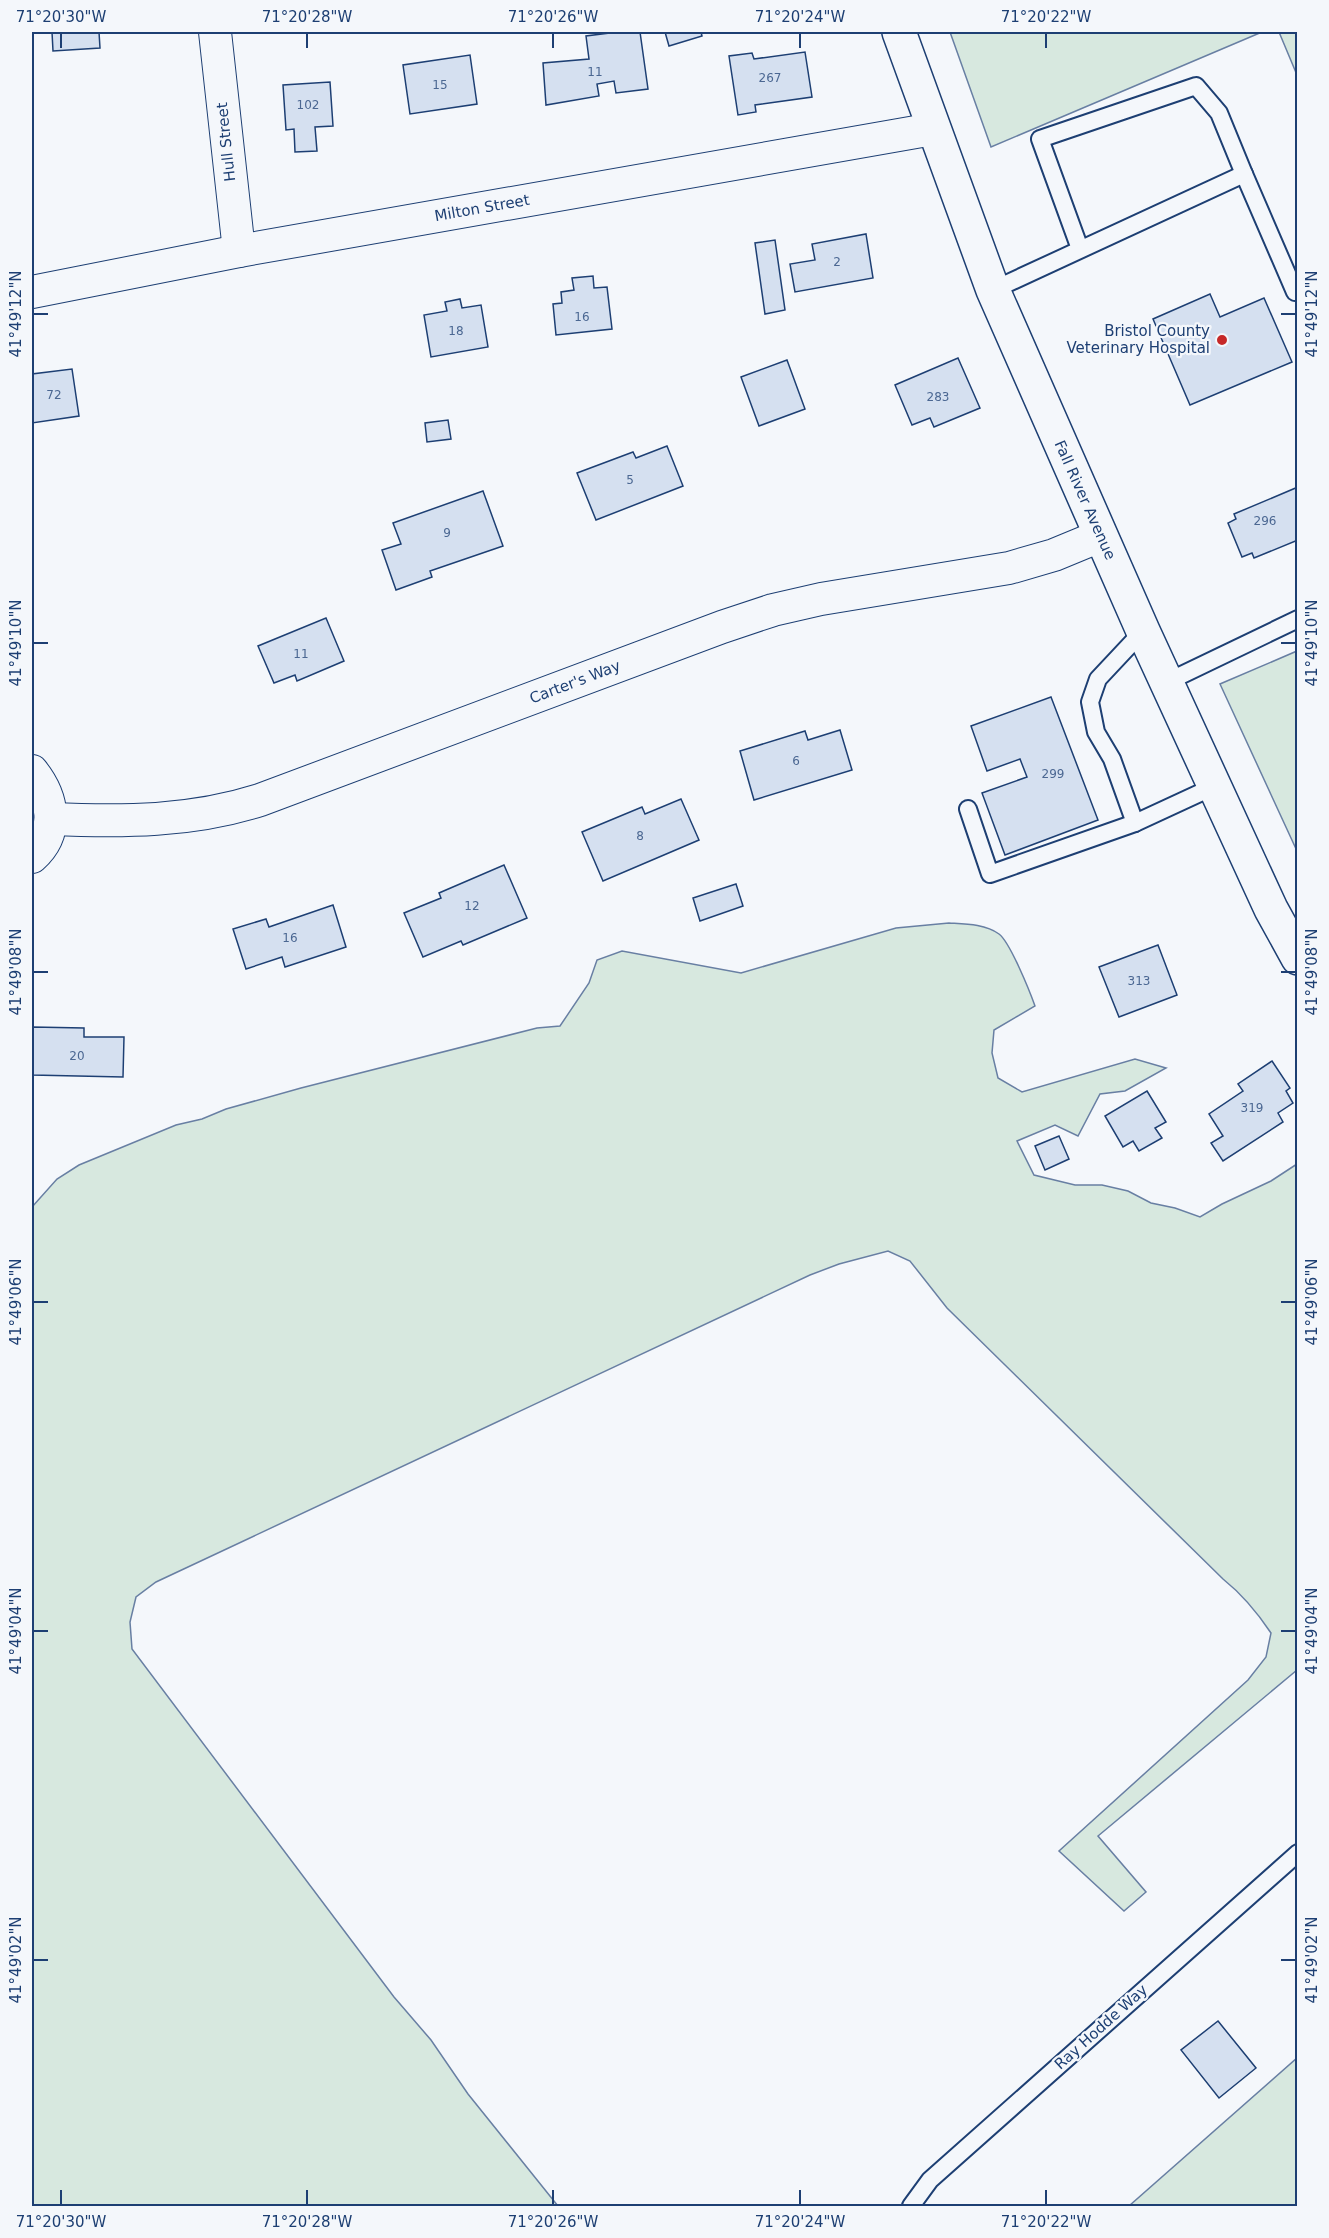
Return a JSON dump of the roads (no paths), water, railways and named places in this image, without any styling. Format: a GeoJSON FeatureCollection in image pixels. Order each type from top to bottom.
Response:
{"type":"FeatureCollection","features":[{"type":"Feature","properties":{"kind":"main road","name":"Fall River Avenue"},"geometry":{"type":"LineString","coordinates":[[899,32],[993,290],[1143,631],[1272,909],[1298,958]]}},
{"type":"Feature","properties":{"kind":"street","name":"Hull Street"},"geometry":{"type":"LineString","coordinates":[[215,32],[239,251]]}},
{"type":"Feature","properties":{"kind":"street","name":"Milton Street"},"geometry":{"type":"LineString","coordinates":[[32,292],[239,251],[933,129]]}},
{"type":"Feature","properties":{"kind":"street","name":"Carter's Way"},"geometry":{"type":"LineString","coordinates":[[51,819],[116,822],[195,816],[227,810],[271,796],[773,610],[821,599],[1009,568],[1054,555],[1100,536]]}},
{"type":"Feature","properties":{"kind":"street"},"geometry":{"type":"LineString","coordinates":[[32,771],[42,784],[49,801],[51,819],[46,838],[32,857]]}},
{"type":"Feature","properties":{"kind":"lane"},"geometry":{"type":"LineString","coordinates":[[1080,249],[1040,139],[1196,86],[1219,113],[1295,292]]}},
{"type":"Feature","properties":{"kind":"lane"},"geometry":{"type":"LineString","coordinates":[[993,290],[1244,174]]}},
{"type":"Feature","properties":{"kind":"lane"},"geometry":{"type":"LineString","coordinates":[[1167,682],[1298,619]]}},
{"type":"Feature","properties":{"kind":"lane"},"geometry":{"type":"LineString","coordinates":[[1135,823],[1112,759],[1096,732],[1090,702],[1098,679],[1143,631]]}},
{"type":"Feature","properties":{"kind":"lane"},"geometry":{"type":"LineString","coordinates":[[968,808],[990,874],[1135,823],[1215,786]]}},
{"type":"Feature","properties":{"kind":"lane","name":"Ray Hodde Way"},"geometry":{"type":"LineString","coordinates":[[911,2206],[930,2180],[1298,1853]]}},
{"type":"Feature","properties":{"kind":"place","name":"Bristol County Veterinary Hospital"},"geometry":{"type":"Point","coordinates":[1222,340]}}]}
